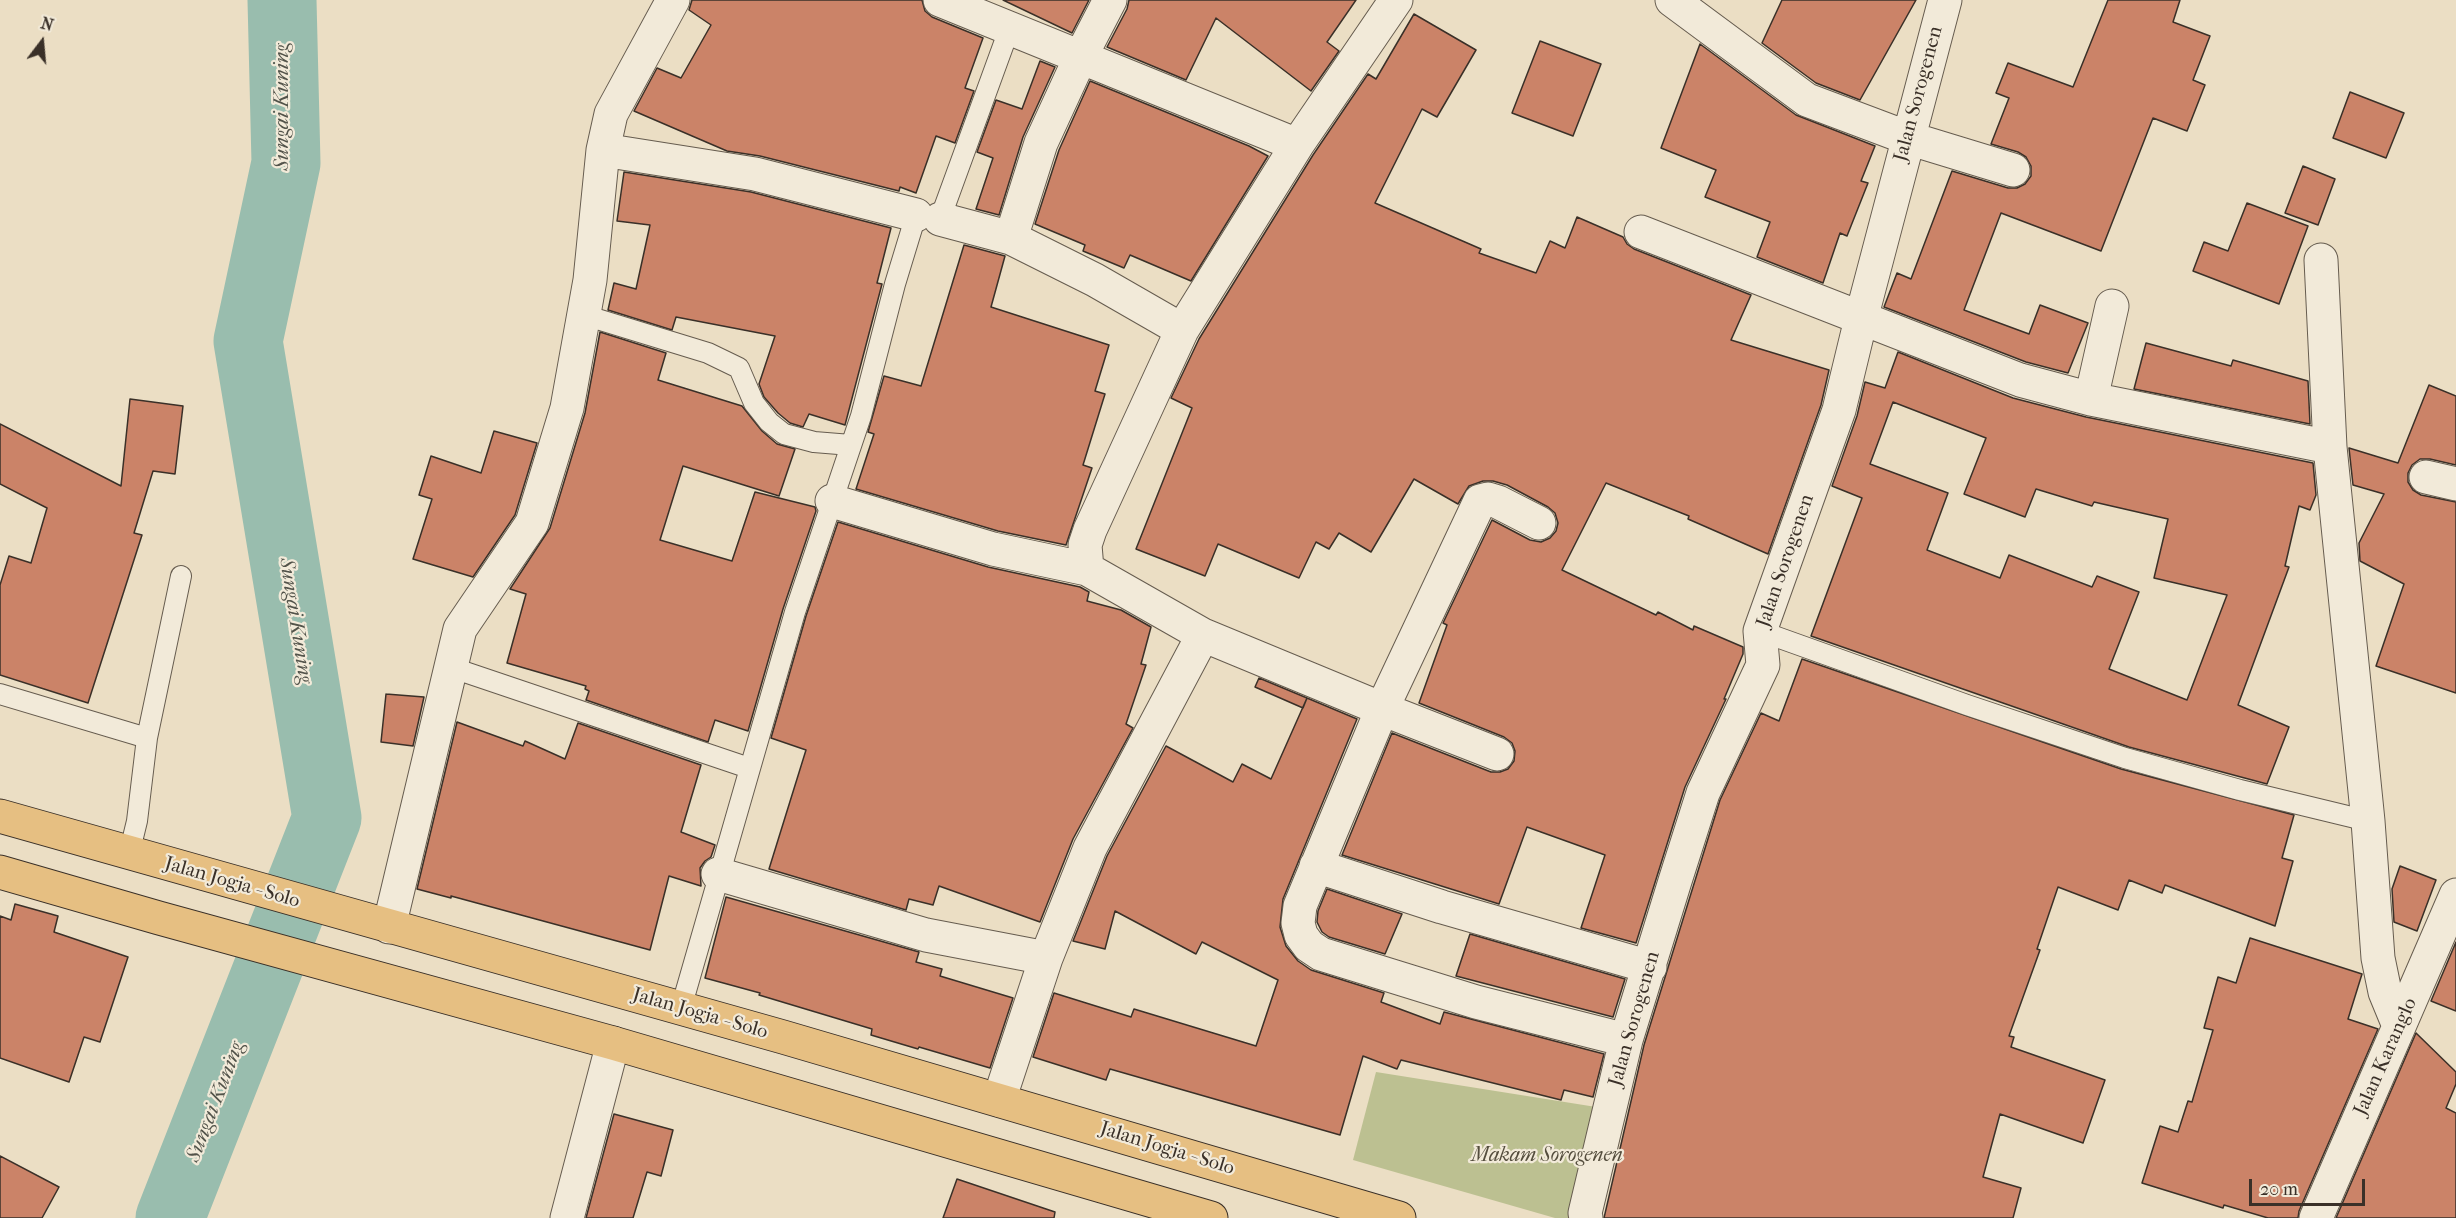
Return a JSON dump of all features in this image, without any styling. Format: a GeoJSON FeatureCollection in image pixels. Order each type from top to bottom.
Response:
{"type":"FeatureCollection","features":[{"type":"Feature","properties":{"kind":"highway","name":"Jalan Jogja - Solo"},"geometry":{"type":"LineString","coordinates":[[0,816],[681,1008],[1399,1218]]}},
{"type":"Feature","properties":{"kind":"highway"},"geometry":{"type":"LineString","coordinates":[[0,872],[339,969],[613,1043],[1211,1218]]}},
{"type":"Feature","properties":{"kind":"street"},"geometry":{"type":"LineString","coordinates":[[389,927],[460,629],[532,523],[567,408],[590,280],[603,150],[611,114],[673,0]]}},
{"type":"Feature","properties":{"kind":"street"},"geometry":{"type":"LineString","coordinates":[[940,0],[1297,145]]}},
{"type":"Feature","properties":{"kind":"street"},"geometry":{"type":"LineString","coordinates":[[1011,238],[1041,143],[1110,0]]}},
{"type":"Feature","properties":{"kind":"street"},"geometry":{"type":"LineString","coordinates":[[1087,569],[1085,545],[1090,530],[1182,330],[1297,145],[1396,0]]}},
{"type":"Feature","properties":{"kind":"street"},"geometry":{"type":"LineString","coordinates":[[1672,0],[1807,100],[1908,138],[2013,170]]}},
{"type":"Feature","properties":{"kind":"street","name":"Jalan Sorogenen"},"geometry":{"type":"LineString","coordinates":[[1586,1218],[1585,1213],[1626,1040],[1703,793],[1762,665],[1760,631],[1839,410],[1860,319],[1945,0]]}},
{"type":"Feature","properties":{"kind":"street"},"geometry":{"type":"LineString","coordinates":[[603,150],[754,174],[1011,238],[1095,280],[1182,330]]}},
{"type":"Feature","properties":{"kind":"street"},"geometry":{"type":"LineString","coordinates":[[1641,232],[2020,380],[2091,399],[2330,447]]}},
{"type":"Feature","properties":{"kind":"street"},"geometry":{"type":"LineString","coordinates":[[2321,260],[2330,447],[2368,821],[2378,958],[2385,992],[2400,1023]]}},
{"type":"Feature","properties":{"kind":"street"},"geometry":{"type":"LineString","coordinates":[[2091,399],[2112,306]]}},
{"type":"Feature","properties":{"kind":"street"},"geometry":{"type":"LineString","coordinates":[[1539,524],[1498,502],[1485,499],[1480,501],[1382,709],[1300,906],[1298,924],[1300,935],[1309,946],[1321,954],[1476,1002],[1626,1040]]}},
{"type":"Feature","properties":{"kind":"street"},"geometry":{"type":"LineString","coordinates":[[832,501],[993,549],[1087,569],[1203,635],[1497,754]]}},
{"type":"Feature","properties":{"kind":"street"},"geometry":{"type":"LineString","coordinates":[[999,1100],[1046,958],[1090,848],[1203,635]]}},
{"type":"Feature","properties":{"kind":"street"},"geometry":{"type":"LineString","coordinates":[[1316,866],[1442,907],[1650,967]]}},
{"type":"Feature","properties":{"kind":"street"},"geometry":{"type":"LineString","coordinates":[[718,874],[926,935],[1046,958]]}},
{"type":"Feature","properties":{"kind":"street","name":"Jalan Karanglo"},"geometry":{"type":"LineString","coordinates":[[2316,1218],[2456,896]]}},
{"type":"Feature","properties":{"kind":"street"},"geometry":{"type":"LineString","coordinates":[[567,1218],[613,1043]]}},
{"type":"Feature","properties":{"kind":"lane"},"geometry":{"type":"LineString","coordinates":[[681,1008],[795,612],[861,416],[895,284],[928,217],[1010,27]]}},
{"type":"Feature","properties":{"kind":"lane"},"geometry":{"type":"LineString","coordinates":[[584,315],[708,353],[739,368],[754,403],[769,422],[784,434],[814,442],[851,445]]}},
{"type":"Feature","properties":{"kind":"lane"},"geometry":{"type":"LineString","coordinates":[[129,854],[137,821],[147,738],[181,576]]}},
{"type":"Feature","properties":{"kind":"lane"},"geometry":{"type":"LineString","coordinates":[[1760,631],[1967,705],[2125,758],[2240,790],[2368,821]]}},
{"type":"Feature","properties":{"kind":"lane"},"geometry":{"type":"LineString","coordinates":[[450,667],[749,768]]}},
{"type":"Feature","properties":{"kind":"lane"},"geometry":{"type":"LineString","coordinates":[[0,694],[147,738]]}},
{"type":"Feature","properties":{"kind":"green space","name":"Makam Sorogenen"},"geometry":{"type":"Polygon","coordinates":[[[1376,1072],[1615,1110],[1591,1218],[1555,1218],[1353,1160],[1376,1072]]]}},
{"type":"Feature","properties":{"kind":"building"},"geometry":{"type":"Polygon","coordinates":[[[692,0],[922,0],[925,11],[932,17],[983,38],[965,88],[974,91],[955,143],[936,136],[916,193],[900,187],[899,191],[760,156],[727,151],[634,111],[657,68],[681,78],[711,25],[689,10],[692,0]]]}},
{"type":"Feature","properties":{"kind":"building"},"geometry":{"type":"Polygon","coordinates":[[[1003,0],[1089,0],[1072,33],[1003,0]]]}},
{"type":"Feature","properties":{"kind":"building"},"geometry":{"type":"Polygon","coordinates":[[[1129,0],[1356,0],[1327,42],[1339,51],[1311,91],[1216,18],[1186,80],[1107,47],[1127,9],[1129,0]]]}},
{"type":"Feature","properties":{"kind":"building"},"geometry":{"type":"Polygon","coordinates":[[[1782,0],[1916,0],[1860,100],[1816,83],[1762,43],[1782,0]]]}},
{"type":"Feature","properties":{"kind":"building"},"geometry":{"type":"Polygon","coordinates":[[[2108,0],[2180,0],[2173,22],[2210,36],[2193,80],[2205,85],[2187,131],[2153,118],[2101,251],[2001,213],[1964,310],[2029,334],[2040,305],[2088,323],[2068,373],[2026,362],[1884,307],[1897,273],[1911,279],[1952,171],[2008,188],[2017,188],[2025,184],[2031,176],[2031,166],[2026,157],[2018,152],[1991,144],[2009,98],[1996,93],[2008,63],[2073,87],[2108,0]]]}},
{"type":"Feature","properties":{"kind":"building"},"geometry":{"type":"Polygon","coordinates":[[[1414,14],[1476,50],[1437,117],[1422,109],[1375,203],[1481,249],[1479,253],[1536,273],[1550,241],[1565,248],[1577,217],[1623,237],[1634,249],[1751,295],[1731,340],[1829,370],[1821,405],[1768,554],[1688,519],[1689,516],[1606,483],[1562,570],[1656,615],[1658,612],[1693,630],[1694,626],[1743,647],[1743,654],[1724,699],[1726,699],[1685,787],[1636,943],[1581,928],[1605,855],[1527,827],[1499,904],[1342,855],[1392,733],[1491,772],[1508,769],[1514,761],[1515,751],[1512,743],[1504,737],[1419,703],[1447,625],[1443,623],[1492,520],[1530,540],[1541,542],[1550,538],[1556,531],[1558,523],[1555,513],[1548,507],[1507,485],[1493,481],[1483,481],[1469,486],[1458,504],[1414,479],[1371,552],[1339,533],[1329,549],[1316,542],[1299,578],[1218,544],[1205,576],[1136,549],[1192,408],[1171,398],[1199,339],[1313,155],[1368,74],[1376,79],[1414,14]]]}},
{"type":"Feature","properties":{"kind":"building"},"geometry":{"type":"Polygon","coordinates":[[[1540,41],[1601,64],[1573,136],[1512,113],[1540,41]]]}},
{"type":"Feature","properties":{"kind":"building"},"geometry":{"type":"Polygon","coordinates":[[[1700,44],[1796,115],[1875,146],[1861,181],[1868,183],[1847,236],[1840,233],[1823,283],[1757,257],[1770,222],[1705,197],[1716,170],[1661,148],[1700,44]]]}},
{"type":"Feature","properties":{"kind":"building"},"geometry":{"type":"Polygon","coordinates":[[[1040,61],[1055,67],[1023,137],[999,215],[976,209],[993,158],[977,152],[996,100],[1022,109],[1040,61]]]}},
{"type":"Feature","properties":{"kind":"building"},"geometry":{"type":"Polygon","coordinates":[[[1090,81],[1249,146],[1268,156],[1191,281],[1130,255],[1124,268],[1083,251],[1085,245],[1035,224],[1059,150],[1090,81]]]}},
{"type":"Feature","properties":{"kind":"building"},"geometry":{"type":"Polygon","coordinates":[[[2350,92],[2404,113],[2386,158],[2333,138],[2350,92]]]}},
{"type":"Feature","properties":{"kind":"building"},"geometry":{"type":"Polygon","coordinates":[[[2303,166],[2335,179],[2318,225],[2285,213],[2303,166]]]}},
{"type":"Feature","properties":{"kind":"building"},"geometry":{"type":"Polygon","coordinates":[[[624,172],[751,192],[891,228],[877,283],[882,284],[845,425],[809,414],[803,427],[790,423],[764,397],[759,384],[775,336],[676,317],[672,330],[608,310],[614,283],[636,289],[650,225],[617,221],[624,172]]]}},
{"type":"Feature","properties":{"kind":"building"},"geometry":{"type":"Polygon","coordinates":[[[2247,203],[2308,226],[2279,304],[2193,271],[2204,242],[2228,251],[2247,203]]]}},
{"type":"Feature","properties":{"kind":"building"},"geometry":{"type":"Polygon","coordinates":[[[964,245],[1005,256],[991,307],[1109,345],[1095,391],[1105,394],[1083,465],[1092,468],[1066,545],[998,531],[856,489],[874,434],[868,432],[884,376],[921,386],[964,245]]]}},
{"type":"Feature","properties":{"kind":"building"},"geometry":{"type":"Polygon","coordinates":[[[600,332],[666,353],[658,380],[742,406],[762,431],[777,444],[795,449],[779,496],[683,466],[660,540],[732,561],[755,492],[815,507],[816,511],[783,609],[748,731],[715,720],[708,742],[586,700],[589,691],[585,689],[586,686],[507,663],[526,594],[510,589],[550,528],[585,413],[600,332]]]}},
{"type":"Feature","properties":{"kind":"building"},"geometry":{"type":"Polygon","coordinates":[[[2146,343],[2231,366],[2233,360],[2308,381],[2310,424],[2134,389],[2146,343]]]}},
{"type":"Feature","properties":{"kind":"building"},"geometry":{"type":"Polygon","coordinates":[[[1898,352],[2013,398],[2086,417],[2313,463],[2316,495],[2310,510],[2299,506],[2285,566],[2289,567],[2238,705],[2289,727],[2267,784],[2129,747],[1811,636],[1862,498],[1832,486],[1857,416],[1865,382],[1885,388],[1898,352]],[[1893,402],[1870,464],[1948,493],[1927,550],[2000,578],[2009,555],[2092,587],[2097,576],[2139,592],[2109,669],[2187,700],[2227,595],[2154,578],[2168,519],[2094,502],[2092,506],[2036,489],[2025,517],[1964,494],[1986,438],[1893,402]]]}},
{"type":"Feature","properties":{"kind":"building"},"geometry":{"type":"Polygon","coordinates":[[[2429,385],[2456,396],[2456,465],[2420,459],[2412,465],[2408,473],[2408,482],[2413,490],[2421,495],[2456,502],[2456,693],[2376,666],[2404,584],[2360,561],[2359,543],[2384,494],[2353,485],[2349,448],[2398,463],[2429,385]]]}},
{"type":"Feature","properties":{"kind":"building"},"geometry":{"type":"Polygon","coordinates":[[[130,399],[183,406],[175,474],[153,471],[134,533],[142,535],[88,703],[0,675],[0,585],[9,556],[31,563],[47,508],[0,484],[0,424],[121,486],[130,399]]]}},
{"type":"Feature","properties":{"kind":"building"},"geometry":{"type":"Polygon","coordinates":[[[494,431],[537,443],[515,515],[473,577],[413,559],[432,499],[419,495],[431,456],[481,473],[494,431]]]}},
{"type":"Feature","properties":{"kind":"building"},"geometry":{"type":"Polygon","coordinates":[[[838,522],[988,567],[1080,587],[1089,592],[1087,601],[1121,610],[1151,627],[1141,664],[1146,665],[1126,724],[1133,728],[1073,839],[1040,922],[939,886],[933,905],[909,899],[906,910],[769,869],[806,750],[771,738],[806,616],[838,522]]]}},
{"type":"Feature","properties":{"kind":"building"},"geometry":{"type":"Polygon","coordinates":[[[1802,659],[2121,769],[2294,815],[2282,858],[2293,861],[2275,926],[2165,885],[2162,893],[2129,880],[2118,910],[2058,887],[2037,949],[2040,950],[2009,1036],[2014,1037],[2011,1047],[2105,1080],[2083,1143],[2000,1114],[1983,1177],[2021,1188],[2013,1218],[1604,1218],[1644,1045],[1720,800],[1761,713],[1779,721],[1802,659]]]}},
{"type":"Feature","properties":{"kind":"building"},"geometry":{"type":"Polygon","coordinates":[[[1259,678],[1307,698],[1303,708],[1255,687],[1259,678]]]}},
{"type":"Feature","properties":{"kind":"building"},"geometry":{"type":"Polygon","coordinates":[[[386,694],[424,697],[413,746],[381,742],[386,694]]]}},
{"type":"Feature","properties":{"kind":"building"},"geometry":{"type":"Polygon","coordinates":[[[1307,698],[1357,719],[1283,899],[1280,927],[1286,946],[1298,961],[1311,970],[1384,993],[1381,1002],[1440,1024],[1444,1012],[1604,1054],[1593,1097],[1564,1090],[1561,1100],[1401,1060],[1397,1069],[1363,1056],[1340,1135],[1110,1069],[1106,1080],[1033,1057],[1054,993],[1131,1017],[1134,1009],[1256,1046],[1278,980],[1202,942],[1196,954],[1115,911],[1105,949],[1073,941],[1107,856],[1166,746],[1233,782],[1242,764],[1271,779],[1307,698]]]}},
{"type":"Feature","properties":{"kind":"building"},"geometry":{"type":"Polygon","coordinates":[[[457,722],[523,746],[525,741],[565,759],[578,723],[701,765],[681,832],[715,845],[711,857],[700,868],[701,886],[669,876],[650,950],[451,896],[451,898],[417,889],[457,722]]]}},
{"type":"Feature","properties":{"kind":"building"},"geometry":{"type":"Polygon","coordinates":[[[2400,866],[2436,880],[2417,931],[2394,922],[2392,889],[2400,866]]]}},
{"type":"Feature","properties":{"kind":"building"},"geometry":{"type":"Polygon","coordinates":[[[1327,889],[1402,914],[1385,954],[1329,937],[1322,932],[1317,922],[1318,911],[1327,889]]]}},
{"type":"Feature","properties":{"kind":"building"},"geometry":{"type":"Polygon","coordinates":[[[726,897],[919,952],[916,962],[942,969],[940,976],[1013,998],[990,1068],[871,1035],[872,1029],[705,978],[726,897]]]}},
{"type":"Feature","properties":{"kind":"building"},"geometry":{"type":"Polygon","coordinates":[[[15,904],[58,916],[54,932],[128,957],[100,1042],[84,1037],[69,1082],[0,1058],[0,916],[11,920],[15,904]]]}},
{"type":"Feature","properties":{"kind":"building"},"geometry":{"type":"Polygon","coordinates":[[[1470,934],[1625,979],[1613,1017],[1456,976],[1470,934]]]}},
{"type":"Feature","properties":{"kind":"building"},"geometry":{"type":"Polygon","coordinates":[[[2250,938],[2362,974],[2348,1019],[2378,1029],[2299,1211],[2298,1218],[2268,1218],[2224,1205],[2223,1208],[2142,1183],[2160,1126],[2178,1132],[2188,1101],[2192,1102],[2213,1030],[2204,1028],[2218,977],[2236,983],[2250,938]]]}},
{"type":"Feature","properties":{"kind":"building"},"geometry":{"type":"Polygon","coordinates":[[[2456,942],[2456,1011],[2431,1001],[2456,942]]]}},
{"type":"Feature","properties":{"kind":"building"},"geometry":{"type":"Polygon","coordinates":[[[2416,1033],[2456,1072],[2456,1084],[2446,1108],[2456,1113],[2456,1218],[2336,1218],[2416,1033]]]}},
{"type":"Feature","properties":{"kind":"building"},"geometry":{"type":"Polygon","coordinates":[[[614,1114],[673,1130],[661,1176],[647,1172],[633,1218],[586,1218],[614,1114]]]}},
{"type":"Feature","properties":{"kind":"building"},"geometry":{"type":"Polygon","coordinates":[[[0,1156],[59,1187],[42,1218],[0,1218],[0,1156]]]}},
{"type":"Feature","properties":{"kind":"building"},"geometry":{"type":"Polygon","coordinates":[[[957,1179],[1055,1212],[1054,1218],[943,1218],[957,1179]]]}},
{"type":"Feature","properties":{"kind":"waterway","name":"Sungai Kuning"},"geometry":{"type":"LineString","coordinates":[[170,1218],[327,818],[248,341],[286,163],[282,0]]}}]}
